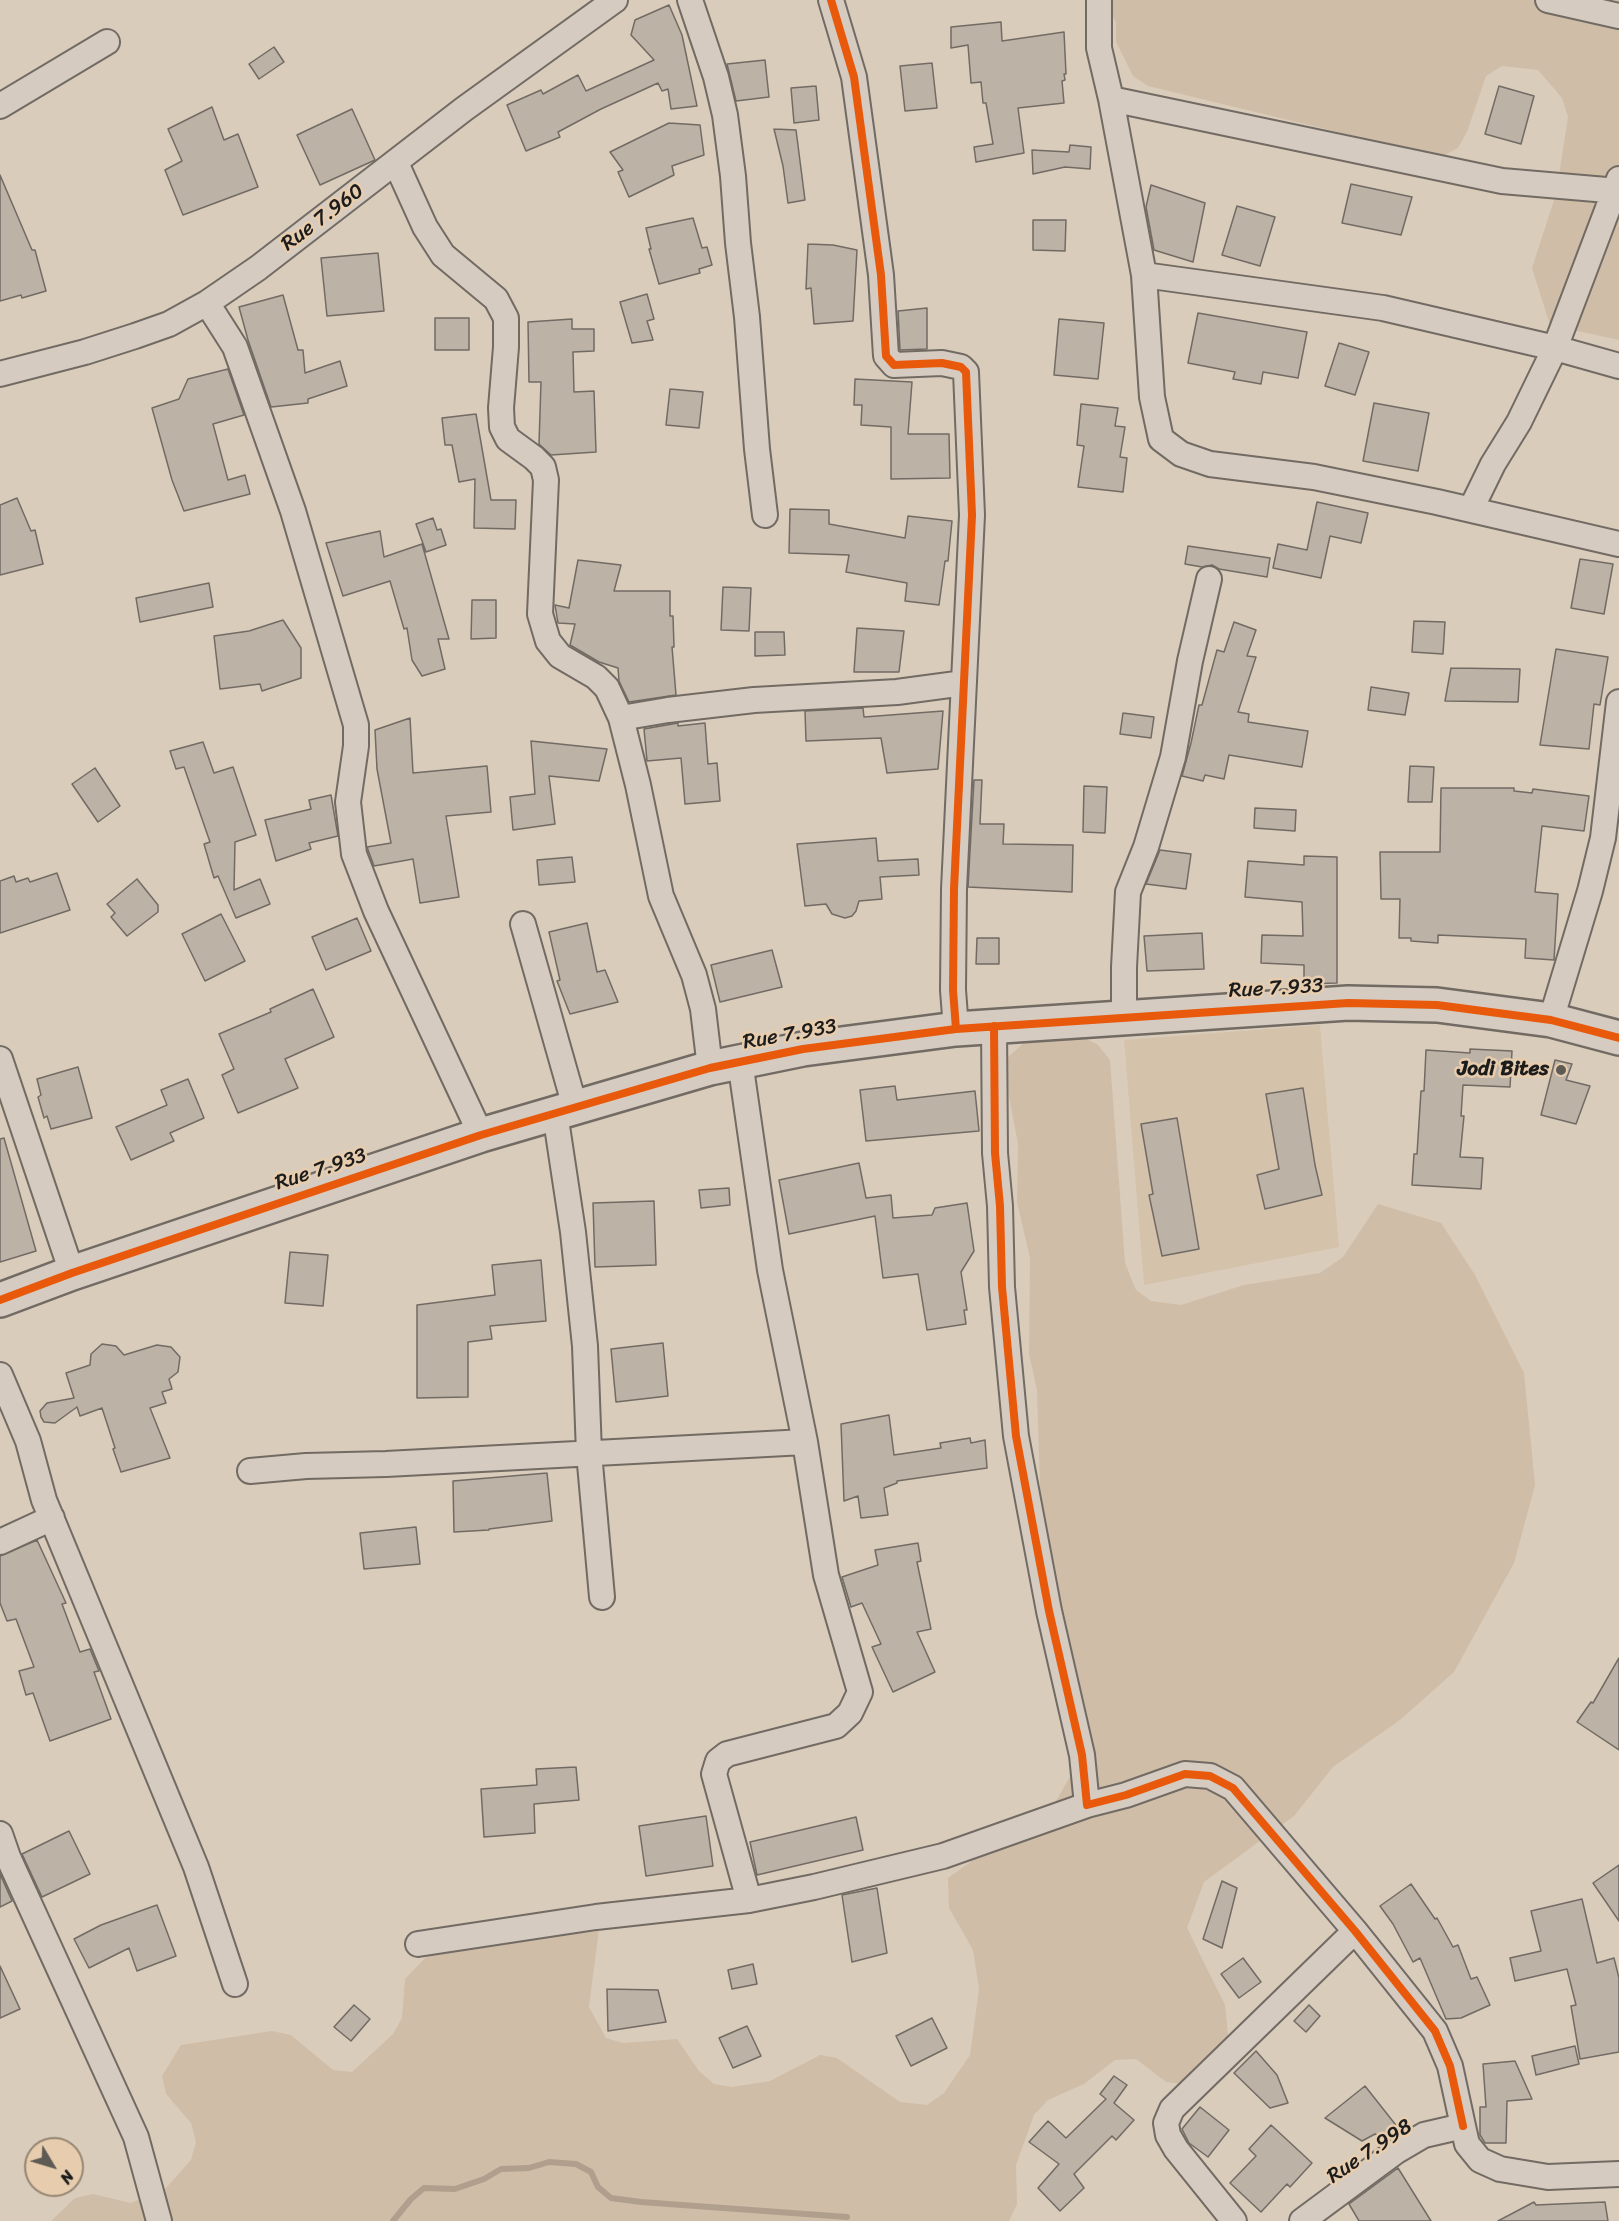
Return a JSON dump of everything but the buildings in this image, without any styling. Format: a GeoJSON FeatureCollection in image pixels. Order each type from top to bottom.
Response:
{"type":"FeatureCollection","features":[{"type":"Feature","properties":{"kind":"street","name":"Rue 7.960"},"geometry":{"type":"LineString","coordinates":[[0,374],[85,352],[135,336],[169,324],[207,303],[258,268],[464,110],[615,0]]}},
{"type":"Feature","properties":{"kind":"street"},"geometry":{"type":"LineString","coordinates":[[690,0],[716,77],[725,116],[734,176],[738,243],[765,515]]}},
{"type":"Feature","properties":{"kind":"street"},"geometry":{"type":"LineString","coordinates":[[831,0],[855,77],[881,275],[886,357],[894,365],[942,363],[961,367],[966,372],[972,515],[954,889],[953,990],[956,1029]]}},
{"type":"Feature","properties":{"kind":"street"},"geometry":{"type":"LineString","coordinates":[[1099,0],[1099,48],[1111,99],[1144,275],[1152,397],[1161,439],[1181,454],[1210,464],[1314,477],[1471,509],[1619,544]]}},
{"type":"Feature","properties":{"kind":"street"},"geometry":{"type":"LineString","coordinates":[[1548,0],[1619,16]]}},
{"type":"Feature","properties":{"kind":"street"},"geometry":{"type":"LineString","coordinates":[[0,106],[107,42]]}},
{"type":"Feature","properties":{"kind":"street"},"geometry":{"type":"LineString","coordinates":[[1111,99],[1502,181],[1617,187],[1555,348],[1519,422],[1493,464],[1471,509]]}},
{"type":"Feature","properties":{"kind":"street"},"geometry":{"type":"LineString","coordinates":[[396,163],[424,227],[443,255],[496,299],[506,318],[502,427],[507,439],[543,467],[546,480],[540,614],[542,623],[548,641],[560,656],[596,677],[607,688],[621,718],[638,785],[661,896],[694,975],[703,1009],[725,1065],[805,1442],[826,1575],[860,1692],[850,1713],[836,1726],[727,1754],[718,1761],[714,1774],[749,1900]]}},
{"type":"Feature","properties":{"kind":"street"},"geometry":{"type":"LineString","coordinates":[[1144,275],[1383,308],[1555,348],[1619,366]]}},
{"type":"Feature","properties":{"kind":"street"},"geometry":{"type":"LineString","coordinates":[[207,303],[235,347],[289,500],[356,725],[356,746],[348,802],[354,854],[376,911],[481,1135]]}},
{"type":"Feature","properties":{"kind":"street"},"geometry":{"type":"LineString","coordinates":[[1124,1016],[1128,892],[1146,847],[1173,757],[1190,661],[1209,579]]}},
{"type":"Feature","properties":{"kind":"street"},"geometry":{"type":"LineString","coordinates":[[621,718],[754,700],[897,692],[964,683]]}},
{"type":"Feature","properties":{"kind":"street"},"geometry":{"type":"LineString","coordinates":[[1551,1020],[1590,891],[1603,838],[1619,702]]}},
{"type":"Feature","properties":{"kind":"street"},"geometry":{"type":"LineString","coordinates":[[523,924],[565,1110],[573,1232],[584,1335],[589,1453],[602,1597]]}},
{"type":"Feature","properties":{"kind":"street","name":"Rue 7.933"},"geometry":{"type":"LineString","coordinates":[[0,1300],[72,1273],[481,1135],[725,1065],[803,1049],[956,1029],[1124,1016],[1348,1003],[1437,1005],[1551,1020],[1619,1038]]}},
{"type":"Feature","properties":{"kind":"street"},"geometry":{"type":"LineString","coordinates":[[994,1026],[995,1152],[1000,1206],[1002,1287],[1016,1436],[1049,1611],[1082,1755],[1087,1805]]}},
{"type":"Feature","properties":{"kind":"street"},"geometry":{"type":"LineString","coordinates":[[0,1059],[72,1273]]}},
{"type":"Feature","properties":{"kind":"street"},"geometry":{"type":"LineString","coordinates":[[0,1375],[28,1441],[44,1500],[196,1867],[235,1984]]}},
{"type":"Feature","properties":{"kind":"street"},"geometry":{"type":"LineString","coordinates":[[250,1471],[317,1465],[386,1464],[805,1442]]}},
{"type":"Feature","properties":{"kind":"street"},"geometry":{"type":"LineString","coordinates":[[0,1542],[52,1518]]}},
{"type":"Feature","properties":{"kind":"street"},"geometry":{"type":"LineString","coordinates":[[418,1944],[596,1917],[749,1900],[943,1856],[1087,1805],[1126,1795],[1185,1774],[1210,1776],[1233,1788],[1356,1931],[1434,2031],[1450,2066],[1467,2144],[1480,2160],[1500,2169],[1548,2177],[1619,2174]]}},
{"type":"Feature","properties":{"kind":"street"},"geometry":{"type":"LineString","coordinates":[[0,1834],[4,1858],[136,2136],[159,2221]]}},
{"type":"Feature","properties":{"kind":"street"},"geometry":{"type":"LineString","coordinates":[[1233,2221],[1176,2149],[1168,2135],[1166,2123],[1172,2109],[1356,1931]]}},
{"type":"Feature","properties":{"kind":"street","name":"Rue 7.998"},"geometry":{"type":"LineString","coordinates":[[1302,2221],[1395,2152],[1424,2135],[1463,2126]]}},
{"type":"Feature","properties":{"kind":"shaded area"},"geometry":{"type":"Polygon","coordinates":[[[1101,0],[1619,0],[1619,340],[1550,325],[1532,268],[1556,194],[1568,117],[1562,98],[1538,70],[1502,66],[1486,76],[1467,132],[1458,148],[1441,157],[1148,86],[1133,76],[1116,42],[1116,22],[1101,0]]]}},
{"type":"Feature","properties":{"kind":"shaded area"},"geometry":{"type":"Polygon","coordinates":[[[1320,1025],[1339,1247],[1144,1285],[1124,1040],[1320,1025]]]}},
{"type":"Feature","properties":{"kind":"shaded area"},"geometry":{"type":"Polygon","coordinates":[[[1074,1032],[1098,1045],[1110,1060],[1125,1263],[1136,1290],[1151,1301],[1181,1305],[1244,1285],[1320,1273],[1343,1257],[1378,1204],[1441,1223],[1475,1275],[1524,1373],[1535,1485],[1514,1563],[1454,1672],[1400,1720],[1333,1767],[1294,1816],[1204,1882],[1187,1928],[1225,2005],[1228,2035],[1220,2053],[1182,2084],[1166,2082],[1136,2059],[1115,2060],[1084,2084],[1048,2100],[1034,2115],[1016,2165],[1017,2204],[1009,2221],[51,2221],[75,2198],[93,2194],[131,2203],[165,2189],[191,2160],[196,2142],[191,2123],[166,2094],[162,2076],[181,2045],[272,2031],[291,2035],[333,2070],[352,2072],[393,2034],[402,2018],[405,1979],[430,1953],[448,1948],[505,1945],[540,1931],[599,1929],[589,2007],[606,2038],[623,2043],[677,2039],[699,2071],[714,2084],[732,2087],[770,2081],[820,2055],[837,2058],[900,2102],[927,2105],[944,2093],[970,2055],[979,1989],[973,1950],[949,1908],[948,1878],[1056,1801],[1075,1768],[1041,1520],[1037,1390],[1029,1354],[1030,1258],[1017,1202],[1018,1144],[1009,1097],[1007,1058],[1027,1040],[1074,1032]]]}},
{"type":"Feature","properties":{"kind":"waterway"},"geometry":{"type":"LineString","coordinates":[[393,2221],[411,2199],[424,2188],[455,2189],[484,2179],[501,2169],[529,2168],[549,2162],[576,2164],[591,2172],[598,2187],[611,2198],[847,2217]]}},
{"type":"Feature","properties":{"kind":"cycle path"},"geometry":{"type":"LineString","coordinates":[[831,0],[854,77],[881,275],[886,356],[894,365],[942,363],[961,367],[966,372],[972,515],[954,889],[953,990],[956,1029]]}},
{"type":"Feature","properties":{"kind":"cycle path"},"geometry":{"type":"LineString","coordinates":[[0,1300],[72,1273],[481,1135],[710,1068],[803,1049],[956,1029],[1348,1003],[1437,1005],[1551,1020],[1619,1038]]}},
{"type":"Feature","properties":{"kind":"cycle path"},"geometry":{"type":"LineString","coordinates":[[994,1026],[995,1153],[1000,1206],[1002,1287],[1016,1436],[1049,1611],[1082,1755],[1087,1805],[1126,1795],[1185,1774],[1210,1776],[1233,1788],[1355,1931],[1435,2031],[1450,2066],[1463,2126]]}},
{"type":"Feature","properties":{"kind":"place","name":"Jodi Bites"},"geometry":{"type":"Point","coordinates":[1561,1070]}}]}
